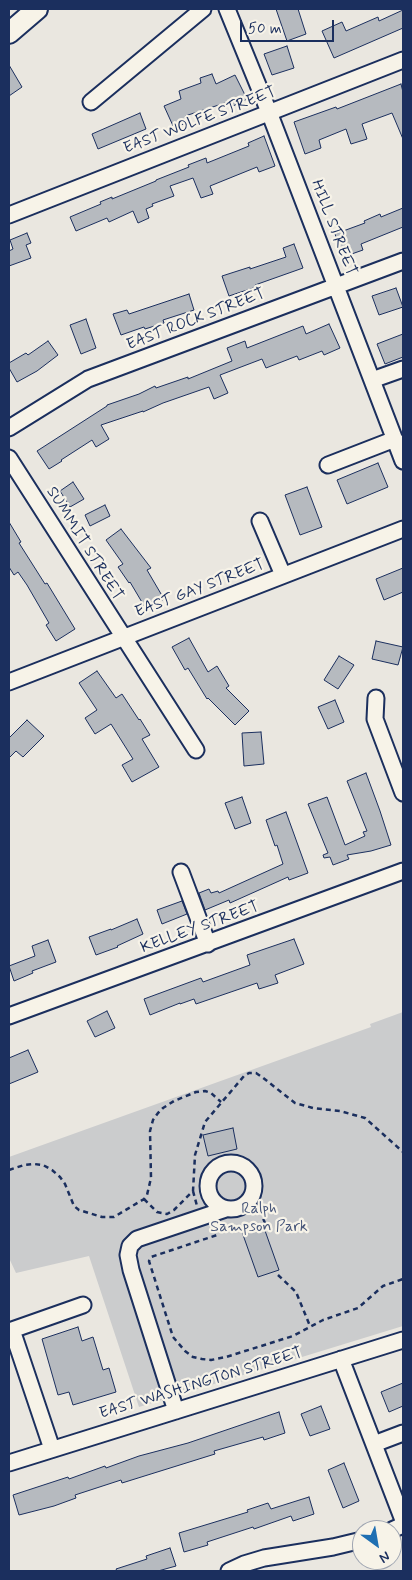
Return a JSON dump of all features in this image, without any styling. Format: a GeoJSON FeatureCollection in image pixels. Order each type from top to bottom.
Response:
{"type":"FeatureCollection","features":[{"type":"Feature","properties":{"kind":"main road"},"geometry":{"type":"LineString","coordinates":[[9,33],[37,9]]}},
{"type":"Feature","properties":{"kind":"street"},"geometry":{"type":"LineString","coordinates":[[91,102],[203,9]]}},
{"type":"Feature","properties":{"kind":"street","name":"HILL STREET"},"geometry":{"type":"LineString","coordinates":[[227,9],[269,112],[403,461]]}},
{"type":"Feature","properties":{"kind":"street","name":"EAST WOLFE STREET"},"geometry":{"type":"LineString","coordinates":[[9,214],[403,60]]}},
{"type":"Feature","properties":{"kind":"street","name":"EAST ROCK STREET"},"geometry":{"type":"LineString","coordinates":[[9,428],[88,379],[403,261]]}},
{"type":"Feature","properties":{"kind":"street"},"geometry":{"type":"LineString","coordinates":[[372,380],[403,369]]}},
{"type":"Feature","properties":{"kind":"street"},"geometry":{"type":"LineString","coordinates":[[328,466],[395,439]]}},
{"type":"Feature","properties":{"kind":"street","name":"SUMMIT STREET"},"geometry":{"type":"LineString","coordinates":[[9,458],[196,750]]}},
{"type":"Feature","properties":{"kind":"street"},"geometry":{"type":"LineString","coordinates":[[260,521],[283,575]]}},
{"type":"Feature","properties":{"kind":"street","name":"EAST GAY STREET"},"geometry":{"type":"LineString","coordinates":[[9,682],[403,529]]}},
{"type":"Feature","properties":{"kind":"street"},"geometry":{"type":"LineString","coordinates":[[376,698],[375,719],[403,793]]}},
{"type":"Feature","properties":{"kind":"street","name":"KELLEY STREET"},"geometry":{"type":"LineString","coordinates":[[9,1016],[403,871]]}},
{"type":"Feature","properties":{"kind":"street"},"geometry":{"type":"LineString","coordinates":[[181,872],[208,944]]}},
{"type":"Feature","properties":{"kind":"street"},"geometry":{"type":"LineString","coordinates":[[176,1410],[130,1270],[128,1255],[130,1246],[137,1239],[226,1210]]}},
{"type":"Feature","properties":{"kind":"street"},"geometry":{"type":"LineString","coordinates":[[52,1449],[12,1330],[83,1306]]}},
{"type":"Feature","properties":{"kind":"street","name":"EAST WASHINGTON STREET"},"geometry":{"type":"LineString","coordinates":[[9,1463],[403,1340]]}},
{"type":"Feature","properties":{"kind":"street"},"geometry":{"type":"LineString","coordinates":[[341,1359],[403,1520]]}},
{"type":"Feature","properties":{"kind":"street"},"geometry":{"type":"LineString","coordinates":[[374,1444],[403,1433]]}},
{"type":"Feature","properties":{"kind":"street"},"geometry":{"type":"LineString","coordinates":[[229,1571],[264,1558],[352,1542]]}},
{"type":"Feature","properties":{"kind":"path"},"geometry":{"type":"LineString","coordinates":[[198,1212],[192,1190],[194,1155],[202,1129],[205,1122],[221,1102],[244,1076],[249,1073],[256,1073],[295,1103],[313,1108],[340,1111],[365,1118],[403,1152]]}},
{"type":"Feature","properties":{"kind":"path"},"geometry":{"type":"LineString","coordinates":[[9,1170],[24,1165],[43,1165],[52,1170],[64,1184],[74,1206],[86,1213],[102,1217],[114,1217],[144,1199],[147,1195],[151,1178],[150,1130],[153,1120],[158,1113],[174,1101],[196,1092],[211,1092],[221,1102]]}},
{"type":"Feature","properties":{"kind":"path"},"geometry":{"type":"LineString","coordinates":[[144,1199],[157,1212],[167,1214],[174,1210],[192,1190]]}},
{"type":"Feature","properties":{"kind":"path"},"geometry":{"type":"LineString","coordinates":[[257,1201],[266,1226]]}},
{"type":"Feature","properties":{"kind":"path"},"geometry":{"type":"LineString","coordinates":[[278,1275],[296,1292],[310,1326]]}},
{"type":"Feature","properties":{"kind":"path"},"geometry":{"type":"LineString","coordinates":[[170,1327],[173,1337],[185,1351],[194,1357],[212,1360],[293,1336],[310,1326],[358,1308],[383,1286],[403,1279]]}},
{"type":"Feature","properties":{"kind":"green space","name":"Ralph Sampson Park"},"geometry":{"type":"Polygon","coordinates":[[[403,1012],[403,1326],[139,1407],[89,1256],[16,1273],[9,1258],[9,1157],[371,1027],[370,1024],[403,1012]]]}},
{"type":"Feature","properties":{"kind":"building"},"geometry":{"type":"Polygon","coordinates":[[[276,9],[298,9],[306,34],[287,41],[276,9]]]}},
{"type":"Feature","properties":{"kind":"building"},"geometry":{"type":"Polygon","coordinates":[[[403,10],[403,28],[334,58],[322,31],[342,22],[346,31],[378,17],[379,21],[403,10]]]}},
{"type":"Feature","properties":{"kind":"building"},"geometry":{"type":"Polygon","coordinates":[[[287,46],[294,68],[272,75],[264,54],[287,46]]]}},
{"type":"Feature","properties":{"kind":"building"},"geometry":{"type":"Polygon","coordinates":[[[9,65],[22,87],[9,96],[9,65]]]}},
{"type":"Feature","properties":{"kind":"building"},"geometry":{"type":"Polygon","coordinates":[[[212,74],[216,84],[235,75],[247,99],[233,106],[231,101],[185,116],[188,122],[174,128],[164,106],[181,99],[179,91],[201,83],[200,78],[212,74]]]}},
{"type":"Feature","properties":{"kind":"building"},"geometry":{"type":"Polygon","coordinates":[[[401,84],[403,92],[403,139],[392,113],[362,124],[367,139],[351,144],[346,129],[319,140],[321,148],[305,154],[294,122],[336,107],[337,109],[401,84]]]}},
{"type":"Feature","properties":{"kind":"building"},"geometry":{"type":"Polygon","coordinates":[[[140,113],[146,129],[98,149],[92,134],[140,113]]]}},
{"type":"Feature","properties":{"kind":"building"},"geometry":{"type":"Polygon","coordinates":[[[264,136],[275,166],[259,172],[257,167],[210,186],[213,194],[201,198],[193,178],[170,186],[174,196],[152,204],[153,206],[146,209],[149,218],[138,223],[133,211],[109,222],[107,218],[76,231],[70,217],[101,204],[100,202],[112,197],[112,199],[189,167],[188,165],[206,158],[207,163],[249,146],[248,143],[264,136]]]}},
{"type":"Feature","properties":{"kind":"building"},"geometry":{"type":"Polygon","coordinates":[[[403,208],[403,227],[361,244],[363,250],[343,257],[335,234],[365,223],[364,221],[380,214],[381,217],[403,208]]]}},
{"type":"Feature","properties":{"kind":"building"},"geometry":{"type":"Polygon","coordinates":[[[27,233],[31,243],[26,245],[31,258],[9,266],[9,251],[13,249],[10,240],[27,233]]]}},
{"type":"Feature","properties":{"kind":"building"},"geometry":{"type":"Polygon","coordinates":[[[294,244],[303,268],[229,296],[222,276],[286,257],[283,248],[294,244]]]}},
{"type":"Feature","properties":{"kind":"building"},"geometry":{"type":"Polygon","coordinates":[[[396,288],[403,307],[379,315],[372,296],[396,288]]]}},
{"type":"Feature","properties":{"kind":"building"},"geometry":{"type":"Polygon","coordinates":[[[189,294],[194,310],[163,320],[164,323],[145,329],[144,327],[121,335],[113,314],[127,310],[129,314],[189,294]]]}},
{"type":"Feature","properties":{"kind":"building"},"geometry":{"type":"Polygon","coordinates":[[[86,319],[96,348],[81,354],[70,325],[86,319]]]}},
{"type":"Feature","properties":{"kind":"building"},"geometry":{"type":"Polygon","coordinates":[[[329,324],[340,348],[324,355],[322,351],[299,360],[297,356],[266,368],[262,359],[220,375],[228,393],[214,399],[209,387],[143,412],[101,425],[109,439],[96,447],[92,440],[49,469],[37,451],[107,405],[139,394],[155,386],[156,388],[188,377],[188,379],[232,361],[227,348],[245,341],[247,348],[303,326],[306,334],[329,324]]]}},
{"type":"Feature","properties":{"kind":"building"},"geometry":{"type":"Polygon","coordinates":[[[403,334],[403,357],[385,364],[377,344],[403,334]]]}},
{"type":"Feature","properties":{"kind":"building"},"geometry":{"type":"Polygon","coordinates":[[[48,341],[58,355],[37,371],[17,382],[9,368],[9,363],[26,353],[28,355],[48,341]]]}},
{"type":"Feature","properties":{"kind":"building"},"geometry":{"type":"Polygon","coordinates":[[[378,463],[388,487],[347,504],[337,480],[378,463]]]}},
{"type":"Feature","properties":{"kind":"building"},"geometry":{"type":"Polygon","coordinates":[[[73,482],[84,499],[70,507],[60,491],[73,482]]]}},
{"type":"Feature","properties":{"kind":"building"},"geometry":{"type":"Polygon","coordinates":[[[307,487],[322,527],[300,535],[285,495],[307,487]]]}},
{"type":"Feature","properties":{"kind":"building"},"geometry":{"type":"Polygon","coordinates":[[[105,505],[110,516],[90,526],[85,515],[105,505]]]}},
{"type":"Feature","properties":{"kind":"building"},"geometry":{"type":"Polygon","coordinates":[[[9,522],[21,542],[19,543],[45,584],[47,583],[75,629],[56,641],[46,625],[49,623],[27,585],[18,572],[14,575],[9,567],[9,522]]]}},
{"type":"Feature","properties":{"kind":"building"},"geometry":{"type":"Polygon","coordinates":[[[121,529],[151,568],[147,570],[164,599],[146,609],[130,582],[118,567],[123,564],[106,540],[121,529]]]}},
{"type":"Feature","properties":{"kind":"building"},"geometry":{"type":"Polygon","coordinates":[[[403,568],[403,592],[384,600],[376,579],[403,568]]]}},
{"type":"Feature","properties":{"kind":"building"},"geometry":{"type":"Polygon","coordinates":[[[189,638],[208,672],[217,666],[229,686],[226,688],[249,711],[235,725],[207,699],[188,668],[185,670],[172,647],[189,638]]]}},
{"type":"Feature","properties":{"kind":"building"},"geometry":{"type":"Polygon","coordinates":[[[376,641],[403,647],[398,665],[372,659],[376,641]]]}},
{"type":"Feature","properties":{"kind":"building"},"geometry":{"type":"Polygon","coordinates":[[[339,656],[354,665],[338,689],[324,680],[339,656]]]}},
{"type":"Feature","properties":{"kind":"building"},"geometry":{"type":"Polygon","coordinates":[[[97,671],[116,698],[122,694],[150,735],[142,739],[159,767],[132,782],[122,765],[133,759],[111,724],[95,734],[85,718],[97,710],[79,683],[97,671]]]}},
{"type":"Feature","properties":{"kind":"building"},"geometry":{"type":"Polygon","coordinates":[[[335,700],[344,722],[328,729],[318,707],[335,700]]]}},
{"type":"Feature","properties":{"kind":"building"},"geometry":{"type":"Polygon","coordinates":[[[27,720],[44,736],[23,757],[16,751],[9,758],[9,738],[27,720]]]}},
{"type":"Feature","properties":{"kind":"building"},"geometry":{"type":"Polygon","coordinates":[[[261,732],[264,764],[244,766],[242,733],[261,732]]]}},
{"type":"Feature","properties":{"kind":"building"},"geometry":{"type":"Polygon","coordinates":[[[366,773],[391,845],[347,855],[349,859],[333,865],[330,857],[324,858],[323,855],[328,853],[308,804],[327,797],[345,845],[365,836],[363,832],[367,831],[347,781],[366,773]]]}},
{"type":"Feature","properties":{"kind":"building"},"geometry":{"type":"Polygon","coordinates":[[[242,797],[251,823],[235,829],[225,803],[242,797]]]}},
{"type":"Feature","properties":{"kind":"building"},"geometry":{"type":"Polygon","coordinates":[[[286,812],[308,873],[289,880],[288,877],[230,903],[229,900],[205,910],[199,893],[209,889],[211,893],[218,891],[219,893],[283,864],[266,820],[286,812]]]}},
{"type":"Feature","properties":{"kind":"building"},"geometry":{"type":"Polygon","coordinates":[[[182,901],[187,914],[162,924],[157,910],[182,901]]]}},
{"type":"Feature","properties":{"kind":"building"},"geometry":{"type":"Polygon","coordinates":[[[137,919],[143,934],[118,947],[96,955],[89,937],[137,919]]]}},
{"type":"Feature","properties":{"kind":"building"},"geometry":{"type":"Polygon","coordinates":[[[294,939],[304,964],[275,975],[278,983],[259,989],[257,983],[196,1004],[194,999],[180,1003],[150,1015],[144,999],[201,978],[203,982],[250,965],[247,955],[294,939]]]}},
{"type":"Feature","properties":{"kind":"building"},"geometry":{"type":"Polygon","coordinates":[[[48,940],[56,962],[32,971],[33,973],[14,981],[9,966],[35,956],[32,946],[48,940]]]}},
{"type":"Feature","properties":{"kind":"building"},"geometry":{"type":"Polygon","coordinates":[[[107,1011],[115,1028],[95,1037],[87,1021],[107,1011]]]}},
{"type":"Feature","properties":{"kind":"building"},"geometry":{"type":"Polygon","coordinates":[[[28,1050],[38,1072],[9,1084],[9,1058],[28,1050]]]}},
{"type":"Feature","properties":{"kind":"building"},"geometry":{"type":"Polygon","coordinates":[[[233,1128],[237,1149],[208,1156],[203,1135],[233,1128]]]}},
{"type":"Feature","properties":{"kind":"building"},"geometry":{"type":"Polygon","coordinates":[[[263,1225],[279,1270],[258,1277],[242,1232],[263,1225]]]}},
{"type":"Feature","properties":{"kind":"building"},"geometry":{"type":"Polygon","coordinates":[[[78,1327],[82,1341],[93,1337],[103,1370],[109,1368],[116,1392],[73,1405],[69,1392],[58,1395],[42,1339],[78,1327]]]}},
{"type":"Feature","properties":{"kind":"building"},"geometry":{"type":"Polygon","coordinates":[[[403,1383],[403,1406],[389,1412],[381,1392],[403,1383]]]}},
{"type":"Feature","properties":{"kind":"building"},"geometry":{"type":"Polygon","coordinates":[[[321,1406],[330,1429],[310,1436],[301,1414],[321,1406]]]}},
{"type":"Feature","properties":{"kind":"building"},"geometry":{"type":"Polygon","coordinates":[[[279,1412],[285,1433],[264,1440],[263,1437],[214,1451],[215,1454],[122,1483],[121,1480],[75,1495],[76,1498],[54,1506],[19,1515],[13,1495],[68,1477],[69,1479],[105,1466],[106,1468],[139,1456],[188,1443],[279,1412]]]}},
{"type":"Feature","properties":{"kind":"building"},"geometry":{"type":"Polygon","coordinates":[[[344,1463],[359,1501],[343,1508],[328,1470],[344,1463]]]}},
{"type":"Feature","properties":{"kind":"building"},"geometry":{"type":"Polygon","coordinates":[[[309,1497],[314,1514],[293,1521],[291,1516],[254,1529],[253,1527],[207,1542],[208,1545],[184,1552],[179,1533],[248,1512],[247,1510],[268,1503],[271,1509],[309,1497]]]}},
{"type":"Feature","properties":{"kind":"building"},"geometry":{"type":"Polygon","coordinates":[[[170,1548],[176,1566],[158,1571],[117,1571],[116,1569],[147,1559],[146,1556],[170,1548]]]}}]}
